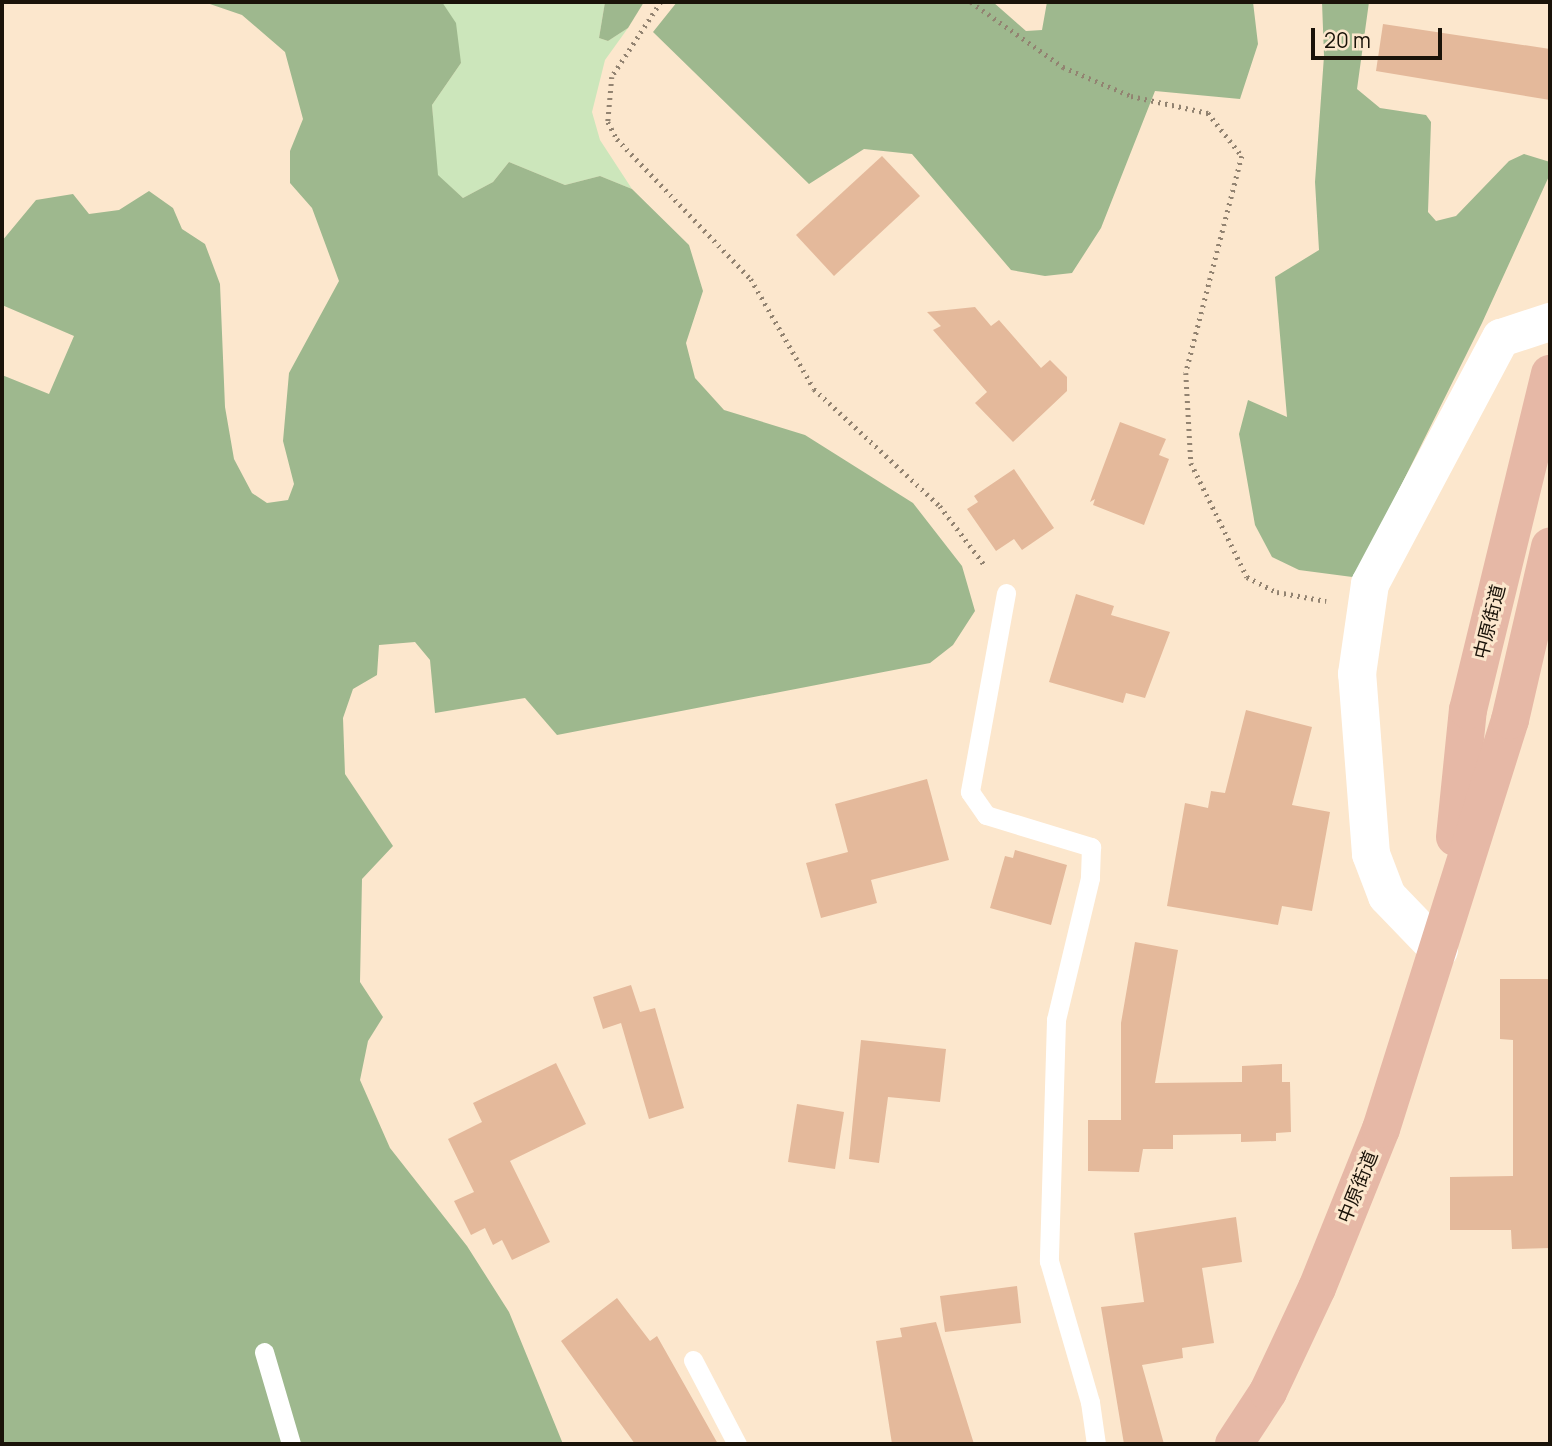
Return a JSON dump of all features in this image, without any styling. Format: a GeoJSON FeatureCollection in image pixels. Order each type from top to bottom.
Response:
{"type":"FeatureCollection","features":[{"type":"Feature","properties":{"kind":"main road","name":"中原街道"},"geometry":{"type":"LineString","coordinates":[[1443,933],[1468,710],[1550,374]]}},
{"type":"Feature","properties":{"kind":"main road","name":"中原街道"},"geometry":{"type":"LineString","coordinates":[[1234,1444],[1268,1392],[1317,1288],[1381,1129],[1510,720],[1550,547]]}},
{"type":"Feature","properties":{"kind":"street"},"geometry":{"type":"LineString","coordinates":[[1443,933],[1387,896],[1371,854],[1357,674],[1370,584],[1501,338],[1550,322]]}},
{"type":"Feature","properties":{"kind":"lane"},"geometry":{"type":"LineString","coordinates":[[1006,593],[970,792],[986,815],[1091,847],[1090,878],[1056,1020],[1049,1261],[1090,1402],[1097,1444]]}},
{"type":"Feature","properties":{"kind":"lane"},"geometry":{"type":"LineString","coordinates":[[264,1352],[291,1444]]}},
{"type":"Feature","properties":{"kind":"lane"},"geometry":{"type":"LineString","coordinates":[[693,1360],[737,1444]]}},
{"type":"Feature","properties":{"kind":"path"},"geometry":{"type":"LineString","coordinates":[[661,2],[612,77],[608,122],[617,139],[751,279],[814,389],[940,506],[1006,593]]}},
{"type":"Feature","properties":{"kind":"path"},"geometry":{"type":"LineString","coordinates":[[971,2],[1063,67],[1131,96],[1208,113],[1242,156],[1186,373],[1191,463],[1247,577],[1278,592],[1366,609]]}},
{"type":"Feature","properties":{"kind":"green space"},"geometry":{"type":"Polygon","coordinates":[[[204,2],[442,2],[456,23],[461,63],[432,105],[438,175],[463,198],[493,182],[509,162],[565,185],[600,176],[632,189],[689,245],[703,291],[686,343],[695,378],[724,410],[805,435],[913,503],[962,566],[975,611],[953,645],[930,663],[557,735],[525,698],[435,713],[430,660],[415,642],[379,645],[377,675],[353,689],[343,718],[345,774],[393,846],[362,879],[360,982],[383,1017],[368,1041],[360,1080],[390,1148],[467,1246],[509,1312],[563,1444],[2,1444],[2,375],[49,394],[74,336],[2,305],[2,241],[36,200],[73,194],[89,214],[119,210],[149,191],[173,208],[182,229],[205,244],[220,284],[225,407],[234,459],[252,493],[267,503],[288,500],[294,484],[283,441],[289,373],[339,281],[312,208],[290,183],[290,151],[303,119],[285,52],[242,15],[204,2]]]}},
{"type":"Feature","properties":{"kind":"green space"},"geometry":{"type":"Polygon","coordinates":[[[442,2],[605,2],[599,38],[608,41],[628,28],[605,60],[592,112],[600,140],[632,189],[600,176],[565,185],[509,162],[493,182],[463,198],[437,175],[432,105],[461,63],[442,2]]]}},
{"type":"Feature","properties":{"kind":"green space"},"geometry":{"type":"Polygon","coordinates":[[[605,2],[644,2],[628,28],[608,41],[599,38],[605,2]]]}},
{"type":"Feature","properties":{"kind":"green space"},"geometry":{"type":"Polygon","coordinates":[[[677,2],[993,2],[1026,31],[1042,30],[1047,2],[1253,2],[1258,44],[1240,99],[1155,91],[1101,228],[1072,273],[1045,276],[1011,270],[912,154],[864,149],[809,184],[653,32],[677,2]]]}},
{"type":"Feature","properties":{"kind":"green space"},"geometry":{"type":"Polygon","coordinates":[[[1322,2],[1369,2],[1357,89],[1380,108],[1426,115],[1431,122],[1428,212],[1436,221],[1456,216],[1509,161],[1524,154],[1550,162],[1550,174],[1482,323],[1363,562],[1360,578],[1299,570],[1272,557],[1255,525],[1239,434],[1248,400],[1287,417],[1275,277],[1319,250],[1315,182],[1324,56],[1322,2]]]}},
{"type":"Feature","properties":{"kind":"building"},"geometry":{"type":"Polygon","coordinates":[[[1383,24],[1550,49],[1550,100],[1376,71],[1383,24]]]}},
{"type":"Feature","properties":{"kind":"building"},"geometry":{"type":"Polygon","coordinates":[[[882,156],[920,196],[834,276],[796,235],[882,156]]]}},
{"type":"Feature","properties":{"kind":"building"},"geometry":{"type":"Polygon","coordinates":[[[975,307],[991,326],[999,320],[1041,368],[1050,360],[1067,377],[1067,391],[1013,442],[975,403],[987,392],[933,330],[941,326],[927,312],[975,307]]]}},
{"type":"Feature","properties":{"kind":"building"},"geometry":{"type":"Polygon","coordinates":[[[1120,422],[1166,439],[1159,455],[1169,459],[1144,525],[1093,505],[1095,499],[1090,502],[1120,422]]]}},
{"type":"Feature","properties":{"kind":"building"},"geometry":{"type":"Polygon","coordinates":[[[1014,469],[1054,528],[1022,550],[1014,539],[996,551],[967,509],[978,502],[974,496],[1014,469]]]}},
{"type":"Feature","properties":{"kind":"building"},"geometry":{"type":"Polygon","coordinates":[[[1076,594],[1114,606],[1111,615],[1170,632],[1145,698],[1126,693],[1123,703],[1049,682],[1076,594]]]}},
{"type":"Feature","properties":{"kind":"building"},"geometry":{"type":"Polygon","coordinates":[[[1246,710],[1312,727],[1292,805],[1330,812],[1312,911],[1282,906],[1278,925],[1167,906],[1185,803],[1208,808],[1211,791],[1225,793],[1246,710]]]}},
{"type":"Feature","properties":{"kind":"building"},"geometry":{"type":"Polygon","coordinates":[[[927,779],[949,860],[871,880],[877,903],[821,918],[806,863],[848,852],[835,804],[927,779]]]}},
{"type":"Feature","properties":{"kind":"building"},"geometry":{"type":"Polygon","coordinates":[[[1015,850],[1067,865],[1051,925],[990,908],[1005,856],[1013,858],[1015,850]]]}},
{"type":"Feature","properties":{"kind":"building"},"geometry":{"type":"Polygon","coordinates":[[[1135,942],[1178,950],[1155,1083],[1242,1082],[1242,1066],[1282,1064],[1282,1082],[1290,1082],[1291,1132],[1276,1133],[1276,1141],[1241,1142],[1241,1134],[1173,1135],[1173,1149],[1143,1149],[1139,1172],[1088,1171],[1088,1120],[1121,1120],[1121,1023],[1135,942]]]}},
{"type":"Feature","properties":{"kind":"building"},"geometry":{"type":"Polygon","coordinates":[[[1500,979],[1550,979],[1550,1248],[1512,1249],[1511,1230],[1450,1230],[1450,1177],[1513,1176],[1513,1040],[1500,1039],[1500,979]]]}},
{"type":"Feature","properties":{"kind":"building"},"geometry":{"type":"Polygon","coordinates":[[[631,985],[640,1012],[655,1008],[684,1108],[649,1119],[621,1023],[603,1029],[593,997],[631,985]]]}},
{"type":"Feature","properties":{"kind":"building"},"geometry":{"type":"Polygon","coordinates":[[[861,1040],[946,1049],[940,1102],[888,1097],[879,1163],[849,1159],[861,1040]]]}},
{"type":"Feature","properties":{"kind":"building"},"geometry":{"type":"Polygon","coordinates":[[[556,1063],[586,1124],[510,1161],[550,1242],[512,1260],[502,1240],[493,1245],[485,1228],[471,1235],[454,1201],[474,1192],[448,1139],[482,1122],[473,1103],[556,1063]]]}},
{"type":"Feature","properties":{"kind":"building"},"geometry":{"type":"Polygon","coordinates":[[[797,1104],[844,1112],[835,1169],[788,1162],[797,1104]]]}},
{"type":"Feature","properties":{"kind":"building"},"geometry":{"type":"Polygon","coordinates":[[[1236,1217],[1242,1262],[1202,1268],[1214,1343],[1182,1348],[1183,1358],[1142,1365],[1164,1444],[1124,1444],[1101,1307],[1144,1302],[1134,1233],[1236,1217]]]}},
{"type":"Feature","properties":{"kind":"building"},"geometry":{"type":"Polygon","coordinates":[[[1017,1286],[1021,1323],[945,1332],[940,1296],[1017,1286]]]}},
{"type":"Feature","properties":{"kind":"building"},"geometry":{"type":"Polygon","coordinates":[[[617,1298],[650,1341],[657,1336],[718,1444],[635,1444],[561,1341],[617,1298]]]}},
{"type":"Feature","properties":{"kind":"building"},"geometry":{"type":"Polygon","coordinates":[[[936,1322],[974,1444],[892,1444],[876,1341],[902,1337],[900,1328],[936,1322]]]}}]}
